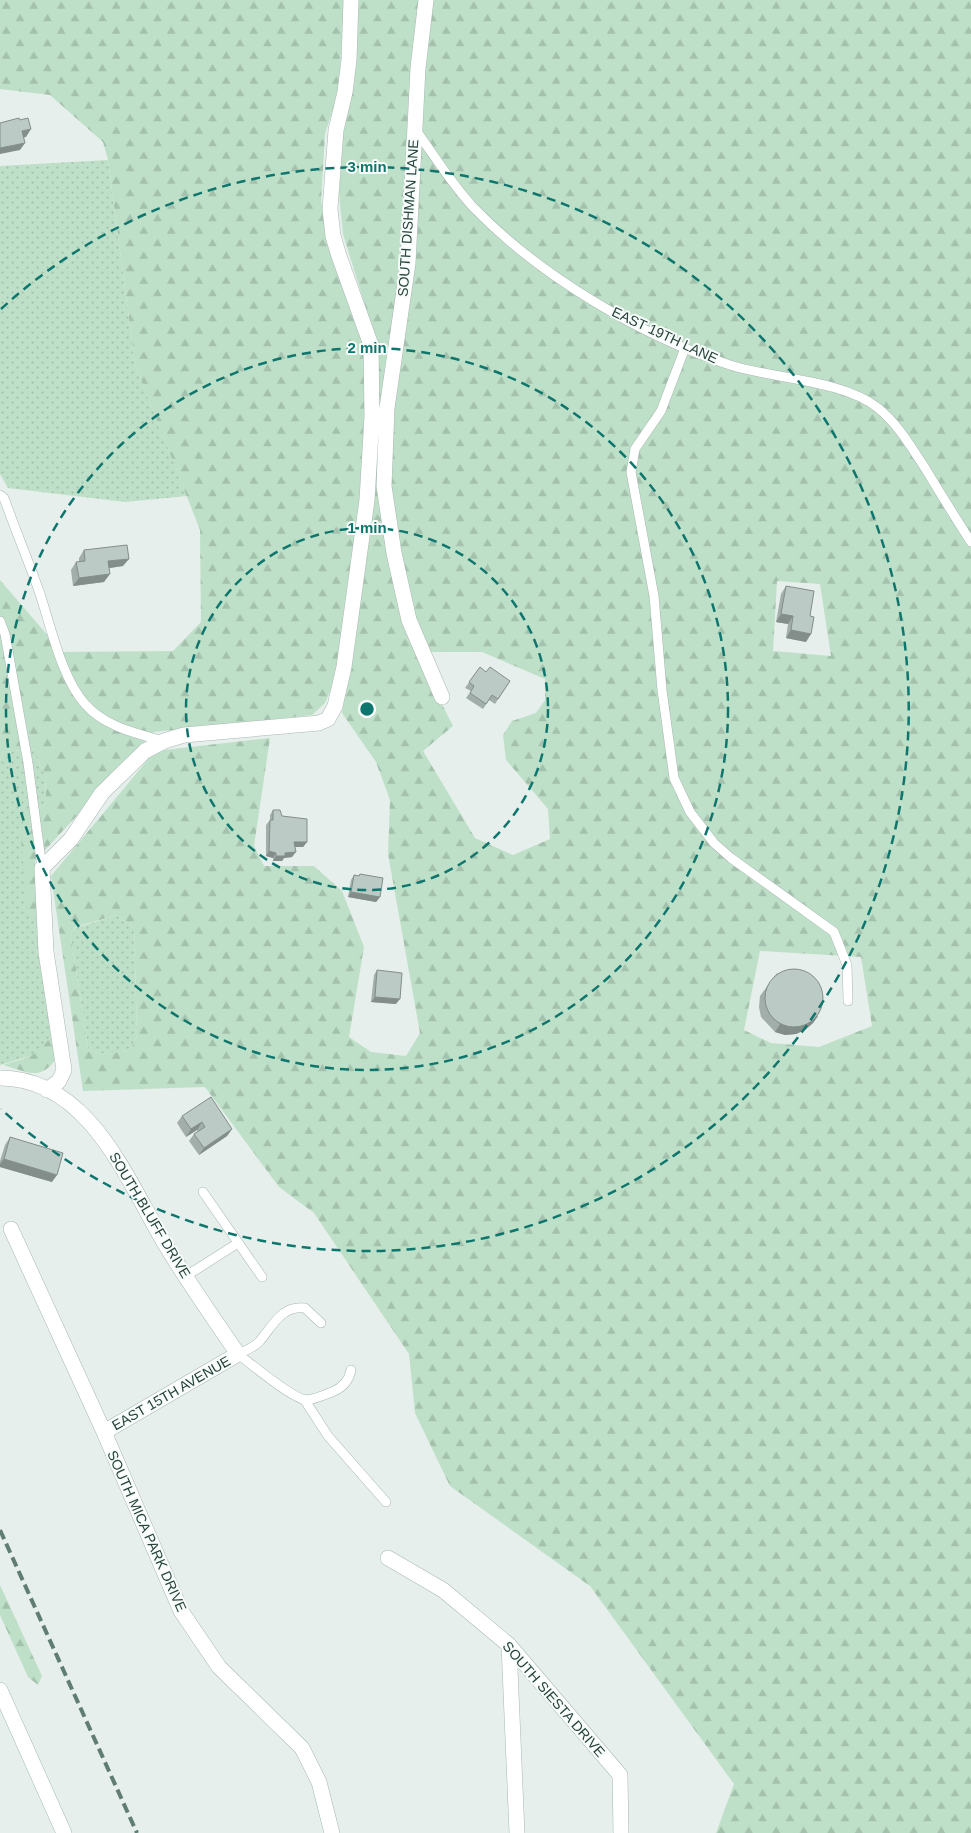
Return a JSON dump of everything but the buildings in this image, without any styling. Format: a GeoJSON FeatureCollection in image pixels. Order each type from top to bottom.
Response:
{"type":"FeatureCollection","features":[{"type":"Feature","properties":{"kind":"street"},"geometry":{"type":"LineString","coordinates":[[48,1090],[59,1081],[64,1070],[46,952],[42,868],[72,839],[102,793],[146,751],[164,741],[184,735],[324,721],[328,719],[335,706],[343,676],[367,500],[373,371],[371,345],[339,256],[330,209],[336,130],[345,92],[349,60],[351,0]]}},
{"type":"Feature","properties":{"kind":"street","name":"SOUTH DISHMAN LANE"},"geometry":{"type":"LineString","coordinates":[[426,0],[415,129],[408,263],[387,408],[384,486],[394,553],[409,620],[442,697]]}},
{"type":"Feature","properties":{"kind":"street","name":"SOUTH BLUFF DRIVE"},"geometry":{"type":"LineString","coordinates":[[0,1078],[30,1083],[48,1090],[76,1108],[115,1153],[165,1244],[238,1354]]}},
{"type":"Feature","properties":{"kind":"street","name":"SOUTH MICA PARK DRIVE"},"geometry":{"type":"LineString","coordinates":[[11,1229],[104,1432],[181,1611],[219,1667],[302,1748],[319,1782],[332,1833]]}},
{"type":"Feature","properties":{"kind":"street","name":"EAST 15TH AVENUE"},"geometry":{"type":"LineString","coordinates":[[104,1432],[238,1354]]}},
{"type":"Feature","properties":{"kind":"street","name":"SOUTH SIESTA DRIVE"},"geometry":{"type":"LineString","coordinates":[[388,1558],[442,1590],[509,1645],[620,1775],[622,1833]]}},
{"type":"Feature","properties":{"kind":"street"},"geometry":{"type":"LineString","coordinates":[[509,1645],[517,1833]]}},
{"type":"Feature","properties":{"kind":"street"},"geometry":{"type":"LineString","coordinates":[[0,1690],[64,1833]]}},
{"type":"Feature","properties":{"kind":"lane","name":"EAST 19TH LANE"},"geometry":{"type":"LineString","coordinates":[[415,129],[473,206],[516,247],[566,284],[603,306],[685,348],[732,366],[833,388],[854,394],[868,401],[892,422],[909,442],[971,542]]}},
{"type":"Feature","properties":{"kind":"lane"},"geometry":{"type":"LineString","coordinates":[[685,348],[661,411],[635,449],[631,472],[654,596],[662,690],[674,778],[690,812],[714,843],[731,858],[834,932],[847,965],[848,1001]]}},
{"type":"Feature","properties":{"kind":"lane"},"geometry":{"type":"LineString","coordinates":[[0,495],[4,498],[70,682],[85,704],[102,718],[123,730],[164,741]]}},
{"type":"Feature","properties":{"kind":"lane"},"geometry":{"type":"LineString","coordinates":[[0,621],[5,634],[28,763],[42,868]]}},
{"type":"Feature","properties":{"kind":"lane"},"geometry":{"type":"LineString","coordinates":[[203,1192],[262,1278]]}},
{"type":"Feature","properties":{"kind":"lane"},"geometry":{"type":"LineString","coordinates":[[186,1276],[238,1243]]}},
{"type":"Feature","properties":{"kind":"lane"},"geometry":{"type":"LineString","coordinates":[[321,1323],[305,1308],[290,1309],[273,1322],[258,1343],[238,1354],[273,1379],[290,1394],[304,1399],[313,1399],[335,1390],[347,1382],[351,1370]]}},
{"type":"Feature","properties":{"kind":"lane"},"geometry":{"type":"LineString","coordinates":[[304,1399],[328,1436],[386,1502]]}},
{"type":"Feature","properties":{"kind":"green space"},"geometry":{"type":"Polygon","coordinates":[[[0,0],[344,0],[339,90],[325,134],[321,201],[331,253],[366,347],[367,374],[362,482],[337,675],[325,703],[312,715],[154,732],[35,861],[39,925],[28,915],[20,829],[29,811],[46,803],[45,775],[33,749],[4,752],[0,760],[0,580],[62,652],[173,651],[201,622],[200,530],[135,364],[108,160],[103,142],[50,95],[0,89],[0,0]]]}},
{"type":"Feature","properties":{"kind":"green space"},"geometry":{"type":"Polygon","coordinates":[[[359,0],[971,0],[971,1833],[716,1833],[734,1784],[590,1586],[450,1486],[415,1413],[409,1354],[314,1213],[279,1187],[205,1087],[83,1091],[51,876],[155,751],[270,738],[254,846],[264,866],[314,866],[342,891],[364,947],[349,1037],[371,1052],[406,1056],[420,1033],[388,854],[390,800],[376,762],[342,713],[371,500],[376,341],[343,234],[339,194],[343,134],[354,85],[359,0]],[[777,581],[773,651],[831,656],[820,584],[777,581]],[[430,652],[419,659],[453,726],[423,751],[475,838],[513,855],[550,839],[548,809],[506,760],[503,735],[512,721],[536,713],[545,700],[545,679],[482,652],[430,652]],[[117,915],[75,927],[71,936],[88,1049],[98,1054],[130,1051],[137,1035],[134,928],[117,915]],[[760,951],[744,1030],[771,1043],[819,1047],[872,1026],[861,957],[760,951]]]}},
{"type":"Feature","properties":{"kind":"green space"},"geometry":{"type":"Polygon","coordinates":[[[108,160],[135,364],[187,496],[125,502],[8,488],[0,474],[0,166],[108,160]]]}},
{"type":"Feature","properties":{"kind":"green space"},"geometry":{"type":"Polygon","coordinates":[[[33,749],[45,775],[46,803],[29,811],[52,1034],[44,1048],[33,1055],[0,1065],[0,760],[4,752],[33,749]]]}},
{"type":"Feature","properties":{"kind":"green space"},"geometry":{"type":"Polygon","coordinates":[[[117,915],[134,928],[137,1035],[130,1051],[98,1054],[88,1049],[71,936],[75,928],[117,915]]]}},
{"type":"Feature","properties":{"kind":"green space"},"geometry":{"type":"Polygon","coordinates":[[[52,1034],[55,1060],[43,1071],[38,1073],[25,1072],[3,1065],[26,1058],[37,1052],[52,1034]]]}},
{"type":"Feature","properties":{"kind":"green space"},"geometry":{"type":"Polygon","coordinates":[[[0,1585],[42,1676],[38,1685],[28,1677],[0,1615],[0,1585]]]}},
{"type":"Feature","properties":{"kind":"railway"},"geometry":{"type":"LineString","coordinates":[[0,1530],[137,1833]]}}]}
